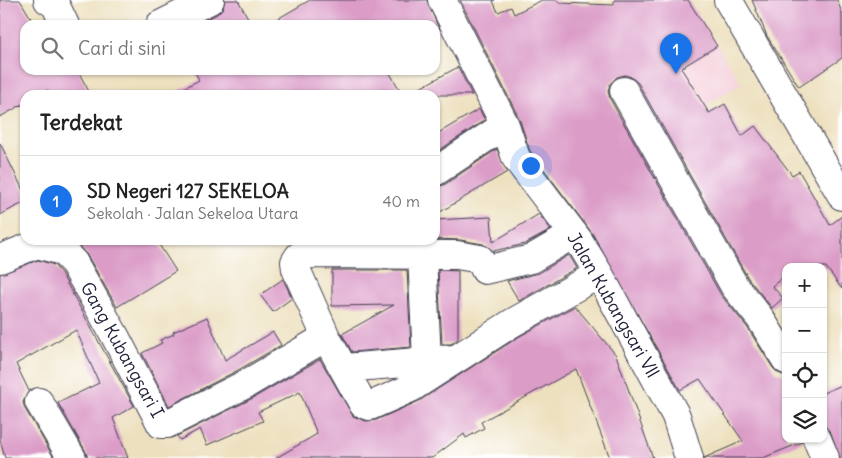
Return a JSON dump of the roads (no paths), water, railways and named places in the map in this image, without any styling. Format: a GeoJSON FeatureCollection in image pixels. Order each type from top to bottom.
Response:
{"type":"FeatureCollection","features":[{"type":"Feature","properties":{"kind":"street"},"geometry":{"type":"LineString","coordinates":[[48,0],[54,4],[62,20]]}},
{"type":"Feature","properties":{"kind":"street"},"geometry":{"type":"LineString","coordinates":[[170,20],[210,0]]}},
{"type":"Feature","properties":{"kind":"street","name":"Jalan Kubangsari Vll"},"geometry":{"type":"LineString","coordinates":[[442,0],[504,125],[516,158],[574,234],[599,274],[676,416],[689,458]]}},
{"type":"Feature","properties":{"kind":"street"},"geometry":{"type":"LineString","coordinates":[[728,0],[842,196]]}},
{"type":"Feature","properties":{"kind":"street"},"geometry":{"type":"LineString","coordinates":[[624,91],[735,287],[760,318],[782,354]]}},
{"type":"Feature","properties":{"kind":"street"},"geometry":{"type":"LineString","coordinates":[[440,169],[504,125]]}},
{"type":"Feature","properties":{"kind":"street"},"geometry":{"type":"LineString","coordinates":[[574,234],[531,259],[485,270],[480,258],[457,255],[312,254],[296,248],[295,262],[296,269],[326,337],[363,404],[370,406],[411,388],[512,323],[599,274]]}},
{"type":"Feature","properties":{"kind":"street","name":"Gang Kubangsari I"},"geometry":{"type":"LineString","coordinates":[[0,258],[34,245]]}},
{"type":"Feature","properties":{"kind":"street","name":"Gang Kubangsari I"},"geometry":{"type":"LineString","coordinates":[[41,245],[62,251],[74,263],[161,424],[167,424],[248,383],[326,337]]}},
{"type":"Feature","properties":{"kind":"street"},"geometry":{"type":"LineString","coordinates":[[422,254],[427,360]]}},
{"type":"Feature","properties":{"kind":"street"},"geometry":{"type":"LineString","coordinates":[[344,368],[454,359]]}},
{"type":"Feature","properties":{"kind":"street"},"geometry":{"type":"LineString","coordinates":[[39,402],[72,458]]}},
{"type":"Feature","properties":{"kind":"street"},"geometry":{"type":"LineString","coordinates":[[819,443],[825,458]]}},
{"type":"Feature","properties":{"kind":"place","name":"SD Negeri 127 SEKELOA"},"geometry":{"type":"Point","coordinates":[676,74]}}]}
